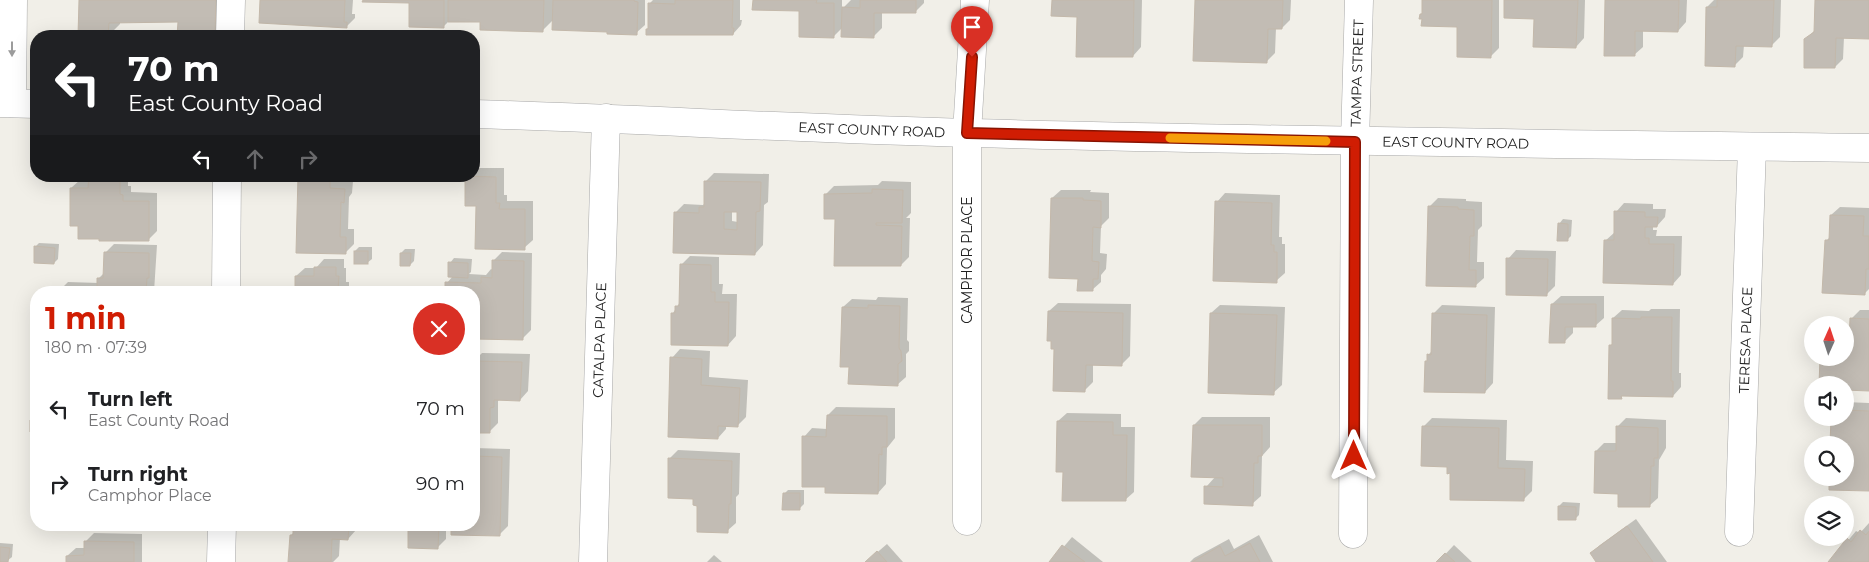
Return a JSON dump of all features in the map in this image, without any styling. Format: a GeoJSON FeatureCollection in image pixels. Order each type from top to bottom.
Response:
{"type":"FeatureCollection","features":[{"type":"Feature","properties":{"kind":"street"},"geometry":{"type":"LineString","coordinates":[[12,0],[16,103]]}},
{"type":"Feature","properties":{"kind":"street"},"geometry":{"type":"LineString","coordinates":[[230,30],[231,0]]}},
{"type":"Feature","properties":{"kind":"street","name":"CAMPHOR PLACE"},"geometry":{"type":"LineString","coordinates":[[967,521],[967,133],[975,0]]}},
{"type":"Feature","properties":{"kind":"street","name":"TAMPA STREET"},"geometry":{"type":"LineString","coordinates":[[1353,534],[1355,142],[1359,0]]}},
{"type":"Feature","properties":{"kind":"street","name":"EAST COUNTY ROAD"},"geometry":{"type":"LineString","coordinates":[[480,114],[967,133],[1355,142],[1869,148]]}},
{"type":"Feature","properties":{"kind":"street","name":"CATALPA PLACE"},"geometry":{"type":"LineString","coordinates":[[593,562],[606,118]]}},
{"type":"Feature","properties":{"kind":"street","name":"TERESA PLACE"},"geometry":{"type":"LineString","coordinates":[[1739,532],[1752,147]]}},
{"type":"Feature","properties":{"kind":"street"},"geometry":{"type":"LineString","coordinates":[[226,286],[227,182]]}},
{"type":"Feature","properties":{"kind":"street"},"geometry":{"type":"LineString","coordinates":[[221,562],[222,531]]}},
{"type":"Feature","properties":{"kind":"building"},"geometry":{"type":"Polygon","coordinates":[[[79,0],[216,0],[215,30],[177,30],[178,22],[109,23],[108,30],[78,30],[79,0]]]}},
{"type":"Feature","properties":{"kind":"building"},"geometry":{"type":"Polygon","coordinates":[[[260,0],[345,0],[344,22],[347,22],[347,28],[259,23],[260,0]]]}},
{"type":"Feature","properties":{"kind":"building"},"geometry":{"type":"Polygon","coordinates":[[[363,0],[444,0],[444,28],[409,27],[409,3],[362,2],[363,0]]]}},
{"type":"Feature","properties":{"kind":"building"},"geometry":{"type":"Polygon","coordinates":[[[448,0],[544,0],[543,32],[480,30],[480,22],[448,22],[448,0]]]}},
{"type":"Feature","properties":{"kind":"building"},"geometry":{"type":"Polygon","coordinates":[[[553,0],[634,0],[638,2],[637,35],[552,30],[553,0]]]}},
{"type":"Feature","properties":{"kind":"building"},"geometry":{"type":"Polygon","coordinates":[[[675,0],[733,0],[733,35],[646,35],[646,29],[648,29],[648,3],[675,4],[675,0]]]}},
{"type":"Feature","properties":{"kind":"building"},"geometry":{"type":"Polygon","coordinates":[[[753,0],[817,0],[816,3],[834,3],[834,38],[799,37],[799,11],[752,10],[753,0]]]}},
{"type":"Feature","properties":{"kind":"building"},"geometry":{"type":"Polygon","coordinates":[[[860,0],[916,0],[916,13],[874,13],[874,38],[841,37],[842,7],[860,8],[860,0]]]}},
{"type":"Feature","properties":{"kind":"building"},"geometry":{"type":"Polygon","coordinates":[[[1052,0],[1134,0],[1133,57],[1076,57],[1077,17],[1051,16],[1052,0]]]}},
{"type":"Feature","properties":{"kind":"building"},"geometry":{"type":"Polygon","coordinates":[[[1195,0],[1283,0],[1282,29],[1268,29],[1267,63],[1193,61],[1195,0]]]}},
{"type":"Feature","properties":{"kind":"building"},"geometry":{"type":"Polygon","coordinates":[[[1422,0],[1492,0],[1491,58],[1457,57],[1457,27],[1421,26],[1422,19],[1419,19],[1420,14],[1422,14],[1422,0]]]}},
{"type":"Feature","properties":{"kind":"building"},"geometry":{"type":"Polygon","coordinates":[[[1504,0],[1578,0],[1576,48],[1533,47],[1534,19],[1504,18],[1504,0]]]}},
{"type":"Feature","properties":{"kind":"building"},"geometry":{"type":"Polygon","coordinates":[[[1605,0],[1679,0],[1678,32],[1635,31],[1635,56],[1604,56],[1605,0]]]}},
{"type":"Feature","properties":{"kind":"building"},"geometry":{"type":"Polygon","coordinates":[[[1717,0],[1774,0],[1772,47],[1736,46],[1735,67],[1705,66],[1706,7],[1717,7],[1717,0]]]}},
{"type":"Feature","properties":{"kind":"building"},"geometry":{"type":"Polygon","coordinates":[[[1815,0],[1869,0],[1869,39],[1836,38],[1835,68],[1804,68],[1804,39],[1814,32],[1815,0]]]}},
{"type":"Feature","properties":{"kind":"building"},"geometry":{"type":"Polygon","coordinates":[[[480,176],[496,177],[496,203],[500,203],[499,209],[525,209],[525,250],[475,249],[476,206],[465,206],[465,182],[480,182],[480,176]]]}},
{"type":"Feature","properties":{"kind":"building"},"geometry":{"type":"Polygon","coordinates":[[[704,181],[761,182],[760,211],[756,212],[755,255],[673,253],[674,212],[699,213],[699,207],[704,207],[704,181]],[[724,212],[724,229],[737,230],[737,212],[724,212]]]}},
{"type":"Feature","properties":{"kind":"building"},"geometry":{"type":"Polygon","coordinates":[[[88,182],[120,182],[120,194],[123,195],[123,201],[149,201],[149,241],[78,239],[78,226],[70,226],[70,188],[88,188],[88,182]]]}},
{"type":"Feature","properties":{"kind":"building"},"geometry":{"type":"Polygon","coordinates":[[[298,182],[330,182],[330,188],[345,189],[344,203],[341,202],[340,237],[346,237],[346,254],[296,253],[298,182]]]}},
{"type":"Feature","properties":{"kind":"building"},"geometry":{"type":"Polygon","coordinates":[[[872,189],[903,190],[902,223],[876,223],[876,225],[902,226],[901,266],[834,266],[835,219],[824,219],[824,194],[872,193],[872,189]]]}},
{"type":"Feature","properties":{"kind":"building"},"geometry":{"type":"Polygon","coordinates":[[[1051,198],[1083,198],[1083,200],[1101,201],[1101,228],[1093,227],[1092,261],[1099,262],[1098,279],[1093,279],[1093,291],[1077,291],[1078,279],[1049,278],[1051,198]]]}},
{"type":"Feature","properties":{"kind":"building"},"geometry":{"type":"Polygon","coordinates":[[[1215,201],[1272,203],[1271,245],[1274,245],[1274,252],[1277,252],[1277,283],[1213,281],[1215,201]]]}},
{"type":"Feature","properties":{"kind":"building"},"geometry":{"type":"Polygon","coordinates":[[[1428,206],[1458,207],[1458,209],[1474,210],[1474,236],[1470,236],[1469,270],[1476,270],[1476,287],[1426,286],[1428,206]]]}},
{"type":"Feature","properties":{"kind":"building"},"geometry":{"type":"Polygon","coordinates":[[[1614,211],[1645,212],[1645,217],[1658,217],[1657,227],[1645,227],[1645,238],[1649,238],[1649,244],[1674,244],[1673,285],[1603,283],[1604,240],[1614,240],[1614,211]]]}},
{"type":"Feature","properties":{"kind":"building"},"geometry":{"type":"Polygon","coordinates":[[[1830,215],[1864,216],[1863,236],[1869,236],[1869,269],[1866,269],[1865,295],[1822,293],[1825,240],[1829,240],[1830,215]]]}},
{"type":"Feature","properties":{"kind":"building"},"geometry":{"type":"Polygon","coordinates":[[[1558,223],[1568,224],[1568,241],[1557,241],[1558,223]]]}},
{"type":"Feature","properties":{"kind":"building"},"geometry":{"type":"Polygon","coordinates":[[[34,246],[55,248],[54,264],[34,263],[34,246]]]}},
{"type":"Feature","properties":{"kind":"building"},"geometry":{"type":"Polygon","coordinates":[[[354,251],[368,251],[368,264],[354,264],[354,251]]]}},
{"type":"Feature","properties":{"kind":"building"},"geometry":{"type":"Polygon","coordinates":[[[104,252],[149,253],[149,278],[147,278],[146,286],[97,286],[97,278],[103,278],[104,252]]]}},
{"type":"Feature","properties":{"kind":"building"},"geometry":{"type":"Polygon","coordinates":[[[400,253],[411,253],[410,266],[400,266],[400,253]]]}},
{"type":"Feature","properties":{"kind":"building"},"geometry":{"type":"Polygon","coordinates":[[[1506,258],[1548,259],[1547,296],[1506,295],[1506,258]]]}},
{"type":"Feature","properties":{"kind":"building"},"geometry":{"type":"Polygon","coordinates":[[[492,260],[524,261],[523,340],[480,339],[480,286],[445,286],[445,282],[481,283],[481,277],[492,278],[492,260]]]}},
{"type":"Feature","properties":{"kind":"building"},"geometry":{"type":"Polygon","coordinates":[[[448,262],[468,263],[468,278],[448,277],[448,262]]]}},
{"type":"Feature","properties":{"kind":"building"},"geometry":{"type":"Polygon","coordinates":[[[680,264],[711,265],[711,292],[715,292],[715,302],[729,302],[728,346],[671,345],[671,313],[675,313],[675,306],[679,306],[680,264]]]}},
{"type":"Feature","properties":{"kind":"building"},"geometry":{"type":"Polygon","coordinates":[[[314,267],[336,267],[336,276],[339,276],[338,286],[295,286],[295,276],[314,276],[314,267]]]}},
{"type":"Feature","properties":{"kind":"building"},"geometry":{"type":"Polygon","coordinates":[[[1551,304],[1596,304],[1596,327],[1565,327],[1565,343],[1549,343],[1551,304]]]}},
{"type":"Feature","properties":{"kind":"building"},"geometry":{"type":"Polygon","coordinates":[[[868,305],[900,306],[899,348],[902,361],[898,364],[898,386],[848,384],[849,367],[840,367],[842,307],[868,308],[868,305]]]}},
{"type":"Feature","properties":{"kind":"building"},"geometry":{"type":"Polygon","coordinates":[[[1048,311],[1123,313],[1122,366],[1086,365],[1085,392],[1053,391],[1054,349],[1051,349],[1051,341],[1047,341],[1048,311]]]}},
{"type":"Feature","properties":{"kind":"building"},"geometry":{"type":"Polygon","coordinates":[[[1210,313],[1277,315],[1274,395],[1208,393],[1210,313]]]}},
{"type":"Feature","properties":{"kind":"building"},"geometry":{"type":"Polygon","coordinates":[[[1432,313],[1487,315],[1485,393],[1424,392],[1425,361],[1427,361],[1427,354],[1431,355],[1432,313]]]}},
{"type":"Feature","properties":{"kind":"building"},"geometry":{"type":"Polygon","coordinates":[[[1641,317],[1672,317],[1671,381],[1673,381],[1673,397],[1621,396],[1622,399],[1608,399],[1609,345],[1612,345],[1612,318],[1641,319],[1641,317]]]}},
{"type":"Feature","properties":{"kind":"building"},"geometry":{"type":"Polygon","coordinates":[[[1854,318],[1869,319],[1869,391],[1854,390],[1854,376],[1819,376],[1820,366],[1854,366],[1854,318]]]}},
{"type":"Feature","properties":{"kind":"building"},"geometry":{"type":"Polygon","coordinates":[[[670,357],[702,359],[701,385],[740,388],[738,427],[718,426],[718,439],[668,437],[670,357]]]}},
{"type":"Feature","properties":{"kind":"building"},"geometry":{"type":"Polygon","coordinates":[[[480,361],[522,362],[520,401],[494,400],[494,407],[490,408],[490,433],[480,433],[480,361]]]}},
{"type":"Feature","properties":{"kind":"building"},"geometry":{"type":"Polygon","coordinates":[[[1854,410],[1869,411],[1869,491],[1829,490],[1829,486],[1854,486],[1854,436],[1830,436],[1831,426],[1854,426],[1854,410]]]}},
{"type":"Feature","properties":{"kind":"building"},"geometry":{"type":"Polygon","coordinates":[[[827,415],[887,416],[887,447],[882,447],[882,455],[879,454],[878,494],[825,493],[825,487],[802,487],[802,436],[826,437],[827,415]]]}},
{"type":"Feature","properties":{"kind":"building"},"geometry":{"type":"Polygon","coordinates":[[[1057,421],[1113,422],[1113,435],[1127,435],[1126,501],[1062,501],[1063,472],[1056,472],[1057,421]]]}},
{"type":"Feature","properties":{"kind":"building"},"geometry":{"type":"Polygon","coordinates":[[[1193,425],[1262,425],[1262,456],[1258,456],[1258,463],[1254,463],[1253,506],[1204,504],[1204,486],[1223,487],[1223,478],[1191,477],[1193,425]]]}},
{"type":"Feature","properties":{"kind":"building"},"geometry":{"type":"Polygon","coordinates":[[[1422,426],[1499,428],[1498,468],[1525,469],[1524,501],[1450,500],[1450,473],[1447,474],[1447,467],[1421,466],[1422,426]]]}},
{"type":"Feature","properties":{"kind":"building"},"geometry":{"type":"Polygon","coordinates":[[[1616,426],[1658,428],[1658,458],[1654,458],[1654,466],[1651,466],[1650,507],[1618,507],[1618,494],[1594,493],[1595,451],[1616,451],[1616,426]]]}},
{"type":"Feature","properties":{"kind":"building"},"geometry":{"type":"Polygon","coordinates":[[[480,456],[502,457],[500,536],[451,535],[451,531],[480,531],[480,456]]]}},
{"type":"Feature","properties":{"kind":"building"},"geometry":{"type":"Polygon","coordinates":[[[668,458],[732,461],[728,533],[697,532],[697,506],[693,505],[693,499],[668,498],[668,458]]]}},
{"type":"Feature","properties":{"kind":"building"},"geometry":{"type":"Polygon","coordinates":[[[783,493],[800,493],[800,510],[782,510],[783,493]]]}},
{"type":"Feature","properties":{"kind":"building"},"geometry":{"type":"Polygon","coordinates":[[[1558,506],[1576,507],[1576,520],[1558,520],[1558,506]]]}},
{"type":"Feature","properties":{"kind":"building"},"geometry":{"type":"Polygon","coordinates":[[[1627,526],[1653,562],[1596,562],[1590,553],[1627,526]]]}},
{"type":"Feature","properties":{"kind":"building"},"geometry":{"type":"Polygon","coordinates":[[[1860,530],[1866,535],[1869,531],[1869,562],[1828,562],[1841,546],[1854,546],[1854,538],[1860,530]]]}},
{"type":"Feature","properties":{"kind":"building"},"geometry":{"type":"Polygon","coordinates":[[[293,531],[349,531],[348,540],[332,539],[331,562],[288,562],[290,535],[293,535],[293,531]]]}},
{"type":"Feature","properties":{"kind":"building"},"geometry":{"type":"Polygon","coordinates":[[[408,531],[439,531],[438,549],[408,548],[408,531]]]}},
{"type":"Feature","properties":{"kind":"building"},"geometry":{"type":"Polygon","coordinates":[[[84,541],[134,542],[134,562],[66,562],[66,556],[84,555],[84,541]]]}},
{"type":"Feature","properties":{"kind":"building"},"geometry":{"type":"Polygon","coordinates":[[[1250,543],[1260,562],[1192,562],[1220,546],[1225,556],[1250,543]]]}},
{"type":"Feature","properties":{"kind":"building"},"geometry":{"type":"Polygon","coordinates":[[[1062,545],[1085,562],[1049,562],[1062,545]]]}},
{"type":"Feature","properties":{"kind":"building"},"geometry":{"type":"Polygon","coordinates":[[[0,547],[10,548],[8,562],[0,562],[0,547]]]}},
{"type":"Feature","properties":{"kind":"building"},"geometry":{"type":"Polygon","coordinates":[[[877,551],[887,562],[865,562],[877,551]]]}},
{"type":"Feature","properties":{"kind":"building"},"geometry":{"type":"Polygon","coordinates":[[[1445,553],[1455,562],[1436,562],[1445,553]]]}},
{"type":"Feature","properties":{"kind":"slow traffic"},"geometry":{"type":"LineString","coordinates":[[1170,138],[1326,141]]}},
{"type":"Feature","properties":{"kind":"route"},"geometry":{"type":"LineString","coordinates":[[972,57],[967,133],[1355,142],[1354,456]]}}]}
